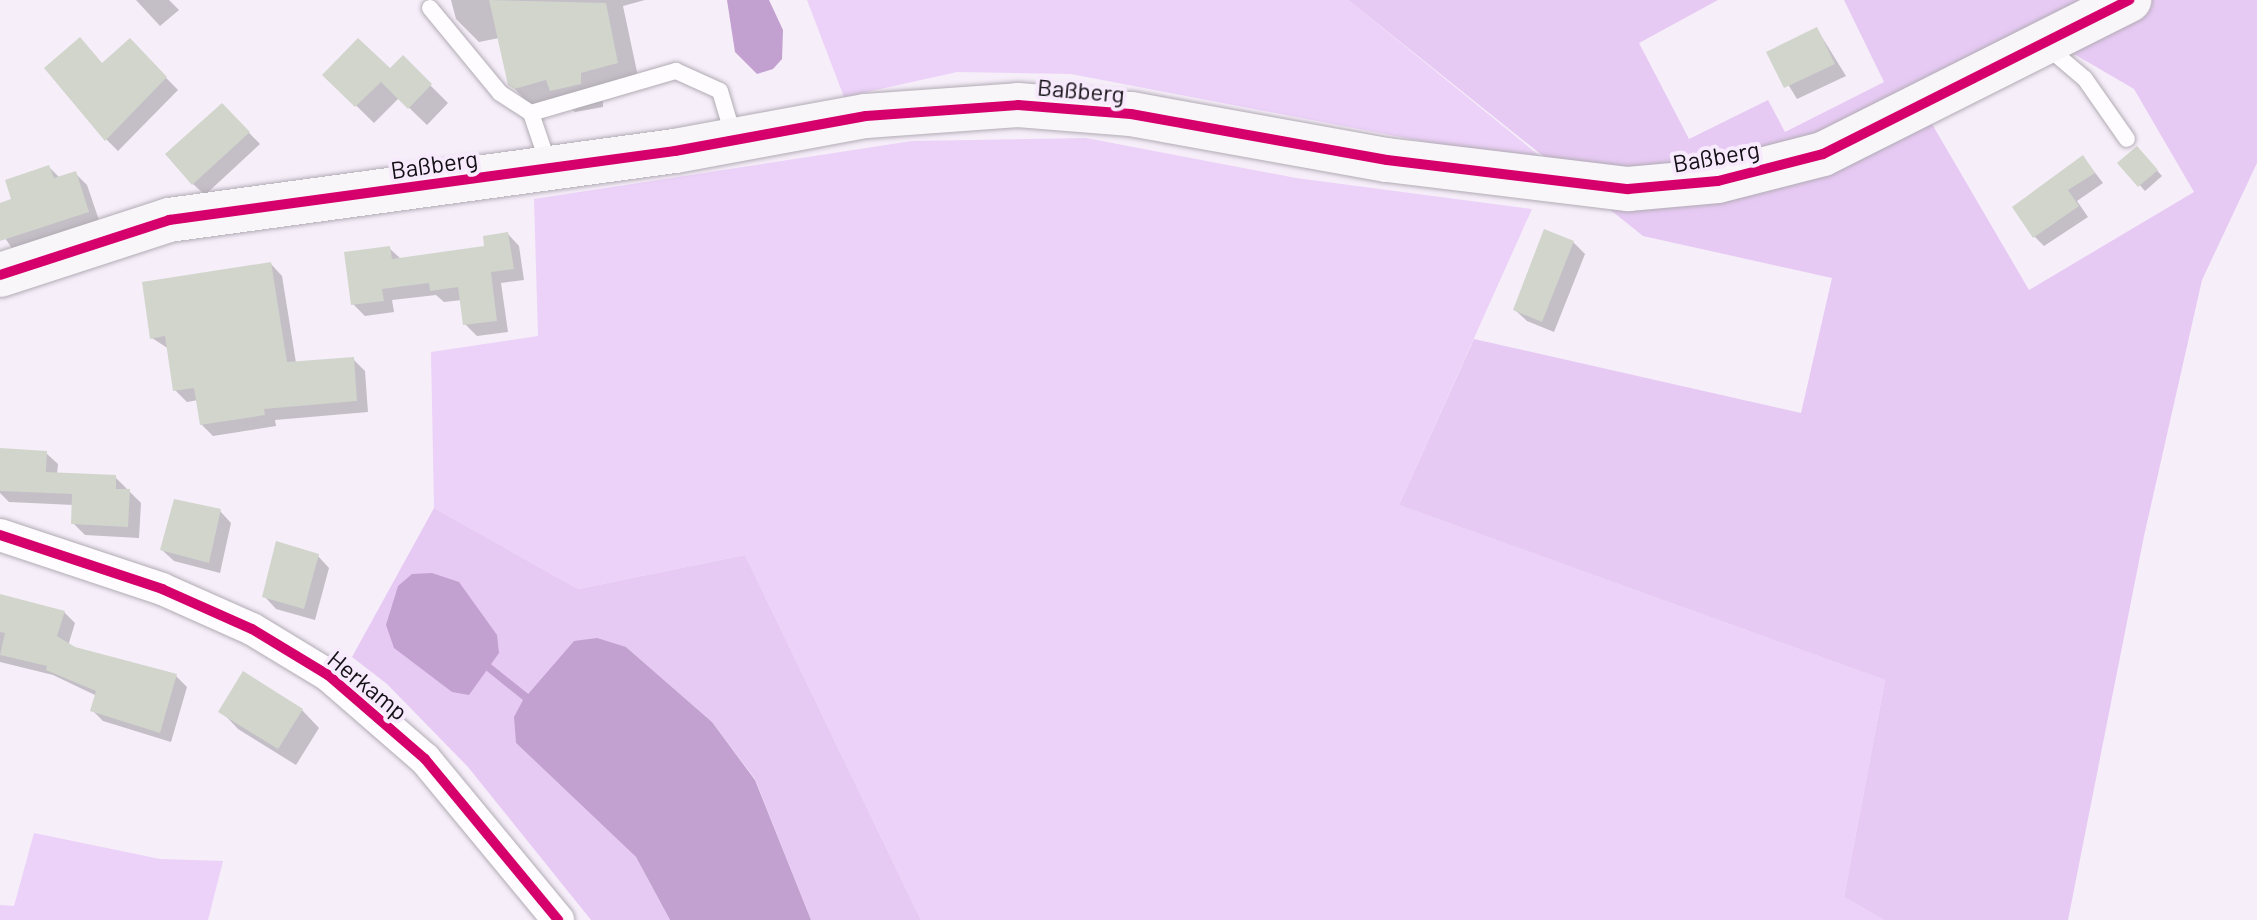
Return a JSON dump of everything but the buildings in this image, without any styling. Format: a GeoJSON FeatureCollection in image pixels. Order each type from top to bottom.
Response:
{"type":"FeatureCollection","features":[{"type":"Feature","properties":{"kind":"street","name":"Baßberg"},"geometry":{"type":"LineString","coordinates":[[0,275],[169,220],[550,168],[735,140],[866,116],[1018,105],[1131,114],[1387,160],[1628,189],[1718,181],[1823,154],[2129,0]]}},
{"type":"Feature","properties":{"kind":"street","name":"Herkamp"},"geometry":{"type":"LineString","coordinates":[[0,535],[162,589],[252,629],[328,675],[425,759],[558,920]]}},
{"type":"Feature","properties":{"kind":"lane"},"geometry":{"type":"LineString","coordinates":[[430,8],[500,93],[531,113],[550,168]]}},
{"type":"Feature","properties":{"kind":"lane"},"geometry":{"type":"LineString","coordinates":[[2041,42],[2085,79],[2127,139]]}},
{"type":"Feature","properties":{"kind":"lane"},"geometry":{"type":"LineString","coordinates":[[531,113],[676,71],[720,91],[735,140]]}},
{"type":"Feature","properties":{"kind":"shaded area"},"geometry":{"type":"Polygon","coordinates":[[[727,0],[769,0],[783,30],[782,59],[773,69],[757,74],[735,52],[727,0]]]}},
{"type":"Feature","properties":{"kind":"shaded area"},"geometry":{"type":"Polygon","coordinates":[[[807,0],[1348,0],[1552,166],[1071,74],[957,72],[844,97],[807,0]]]}},
{"type":"Feature","properties":{"kind":"shaded area"},"geometry":{"type":"Polygon","coordinates":[[[1348,0],[1718,0],[1639,43],[1689,139],[1768,100],[1785,132],[1884,82],[1844,0],[2257,0],[2257,163],[2202,280],[2144,536],[2068,920],[1884,920],[1844,897],[1885,680],[1399,505],[1474,339],[1801,413],[1832,278],[1643,236],[1348,0]],[[2062,47],[1932,124],[2029,290],[2194,192],[2134,89],[2062,47]]]}},
{"type":"Feature","properties":{"kind":"shaded area"},"geometry":{"type":"Polygon","coordinates":[[[1086,138],[1296,178],[1532,209],[1399,505],[1885,680],[1844,897],[1884,920],[921,920],[745,555],[578,589],[434,508],[431,352],[538,336],[534,199],[912,141],[1086,138]]]}},
{"type":"Feature","properties":{"kind":"shaded area"},"geometry":{"type":"Polygon","coordinates":[[[434,508],[578,589],[745,555],[921,920],[811,920],[755,779],[712,722],[626,647],[516,743],[636,857],[670,920],[591,920],[468,767],[387,684],[352,657],[434,508]]]}},
{"type":"Feature","properties":{"kind":"shaded area"},"geometry":{"type":"Polygon","coordinates":[[[432,573],[459,582],[497,635],[499,653],[469,695],[452,692],[394,648],[386,625],[398,586],[412,574],[432,573]]]}},
{"type":"Feature","properties":{"kind":"shaded area"},"geometry":{"type":"Polygon","coordinates":[[[597,638],[626,647],[712,722],[755,780],[811,920],[670,920],[636,857],[516,743],[514,717],[523,700],[574,641],[597,638]]]}},
{"type":"Feature","properties":{"kind":"shaded area"},"geometry":{"type":"Polygon","coordinates":[[[34,833],[160,859],[223,861],[208,920],[0,920],[0,905],[14,906],[34,833]]]}},
{"type":"Feature","properties":{"kind":"waterway"},"geometry":{"type":"LineString","coordinates":[[482,662],[533,703]]}},
{"type":"Feature","properties":{"kind":"cycle path"},"geometry":{"type":"LineString","coordinates":[[0,275],[169,220],[675,151],[866,116],[1018,105],[1131,114],[1387,160],[1628,189],[1718,181],[1823,154],[2129,0]]}},
{"type":"Feature","properties":{"kind":"cycle path"},"geometry":{"type":"LineString","coordinates":[[0,535],[162,589],[252,629],[328,675],[425,759],[558,920]]}}]}
